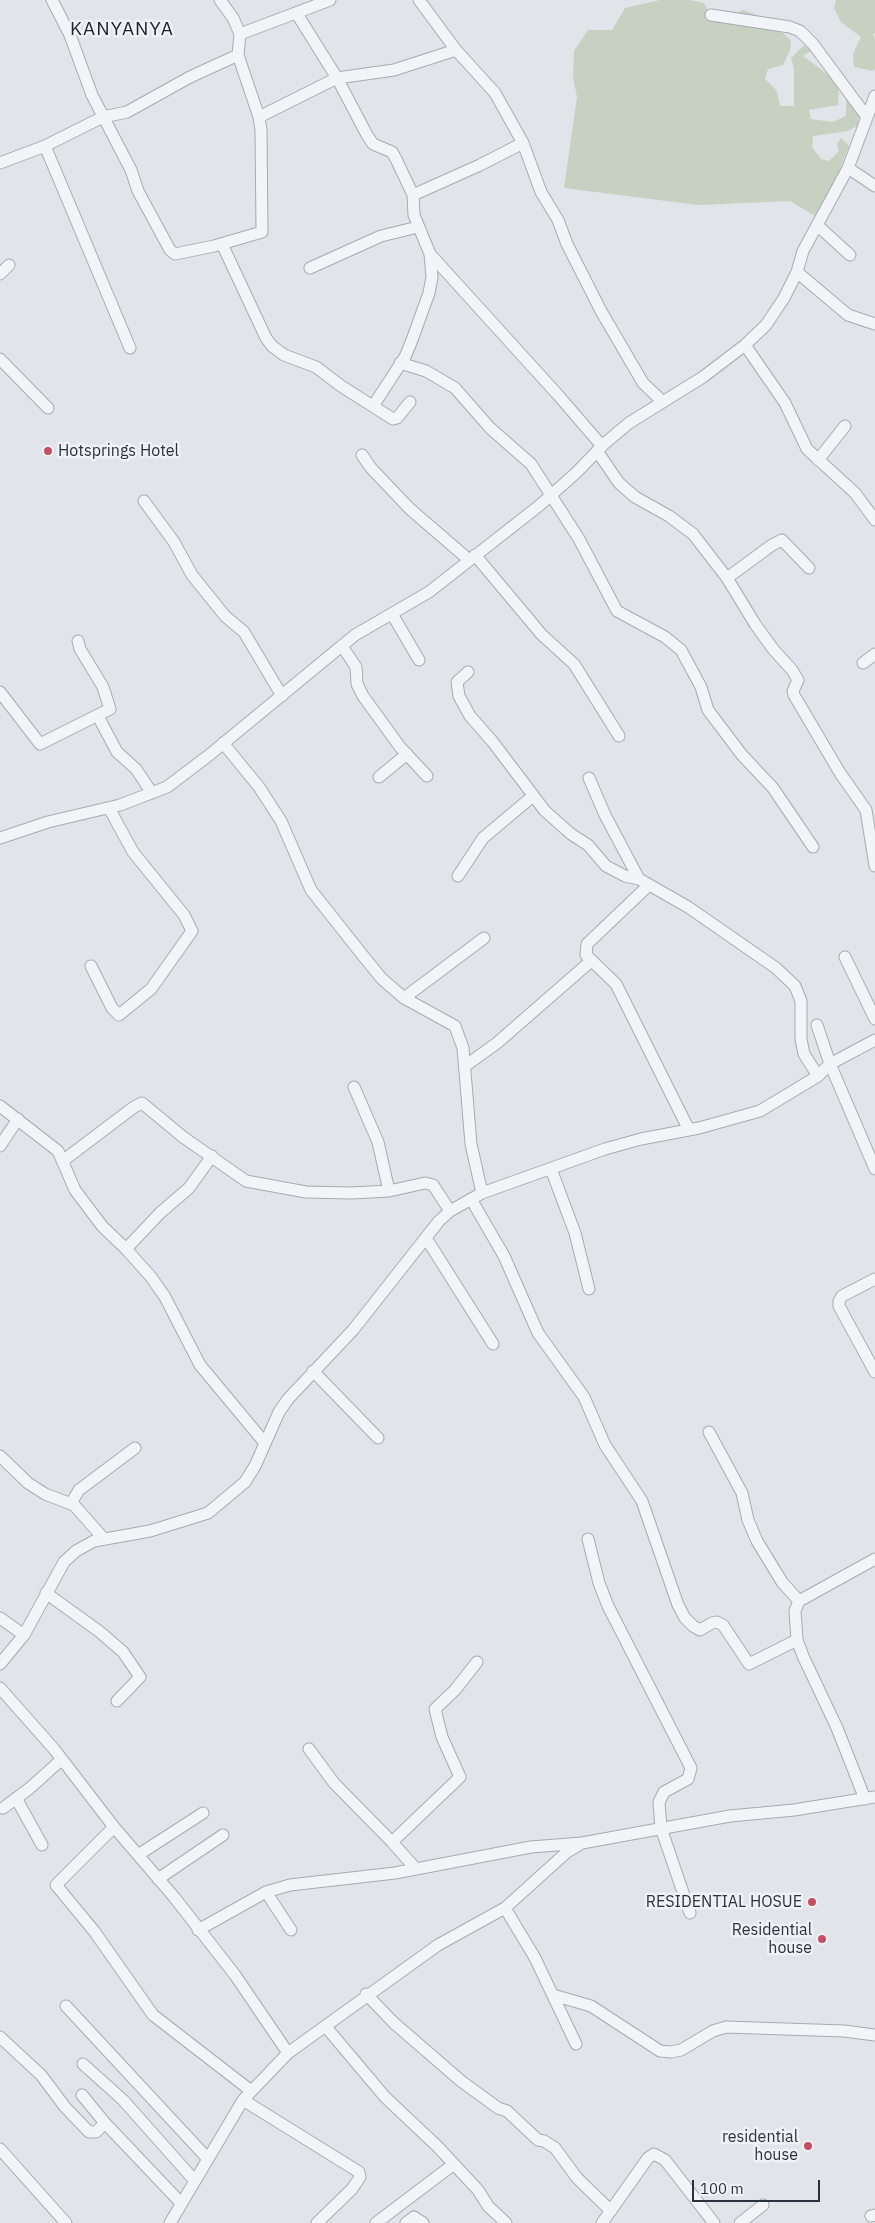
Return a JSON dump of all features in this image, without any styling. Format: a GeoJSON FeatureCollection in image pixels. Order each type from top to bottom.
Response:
{"type":"FeatureCollection","features":[{"type":"Feature","properties":{"kind":"street"},"geometry":{"type":"LineString","coordinates":[[52,0],[70,35],[84,76],[131,170],[138,191],[170,250],[179,254],[262,232],[261,130],[259,117],[238,55],[240,34],[233,18],[220,0]]}},
{"type":"Feature","properties":{"kind":"street"},"geometry":{"type":"LineString","coordinates":[[240,34],[330,0]]}},
{"type":"Feature","properties":{"kind":"street"},"geometry":{"type":"LineString","coordinates":[[419,0],[456,50],[495,93],[523,143],[541,192],[558,220],[567,244],[601,311],[643,383],[663,402]]}},
{"type":"Feature","properties":{"kind":"street"},"geometry":{"type":"LineString","coordinates":[[296,14],[337,78],[367,135],[378,148],[392,152],[414,195],[414,215],[430,254],[558,394],[600,449],[619,483],[635,497],[669,516],[693,534],[727,578],[755,624],[773,649],[792,670],[798,680],[793,691],[794,695],[840,774],[866,810],[875,866]]}},
{"type":"Feature","properties":{"kind":"street"},"geometry":{"type":"LineString","coordinates":[[711,15],[790,27],[800,32],[813,44],[866,121],[875,131]]}},
{"type":"Feature","properties":{"kind":"street"},"geometry":{"type":"LineString","coordinates":[[259,117],[337,78],[394,70],[456,50]]}},
{"type":"Feature","properties":{"kind":"street"},"geometry":{"type":"LineString","coordinates":[[0,163],[46,146],[104,117],[127,112],[190,77],[238,55]]}},
{"type":"Feature","properties":{"kind":"street"},"geometry":{"type":"LineString","coordinates":[[0,838],[48,822],[109,808],[167,787],[282,696],[355,635],[429,592],[471,557],[551,496],[630,423],[703,377],[745,345],[766,325],[784,298],[797,272],[803,250],[848,168],[875,96]]}},
{"type":"Feature","properties":{"kind":"street"},"geometry":{"type":"LineString","coordinates":[[414,195],[523,143]]}},
{"type":"Feature","properties":{"kind":"street"},"geometry":{"type":"LineString","coordinates":[[46,146],[130,348]]}},
{"type":"Feature","properties":{"kind":"street"},"geometry":{"type":"LineString","coordinates":[[848,168],[875,186]]}},
{"type":"Feature","properties":{"kind":"street"},"geometry":{"type":"LineString","coordinates":[[817,225],[850,255]]}},
{"type":"Feature","properties":{"kind":"street"},"geometry":{"type":"LineString","coordinates":[[310,268],[381,236],[418,227]]}},
{"type":"Feature","properties":{"kind":"street"},"geometry":{"type":"LineString","coordinates":[[222,244],[266,338],[272,346],[284,355],[316,367],[341,386],[395,419],[410,402]]}},
{"type":"Feature","properties":{"kind":"street"},"geometry":{"type":"LineString","coordinates":[[373,406],[412,340],[432,277],[430,254]]}},
{"type":"Feature","properties":{"kind":"street"},"geometry":{"type":"LineString","coordinates":[[0,274],[9,265]]}},
{"type":"Feature","properties":{"kind":"street"},"geometry":{"type":"LineString","coordinates":[[797,272],[848,315],[875,324]]}},
{"type":"Feature","properties":{"kind":"street"},"geometry":{"type":"LineString","coordinates":[[745,345],[785,404],[807,448],[855,493],[875,518]]}},
{"type":"Feature","properties":{"kind":"street"},"geometry":{"type":"LineString","coordinates":[[400,363],[426,371],[455,388],[490,428],[531,464],[579,539],[617,611],[641,626],[665,637],[681,650],[701,686],[708,710],[742,756],[773,788],[813,847]]}},
{"type":"Feature","properties":{"kind":"street"},"geometry":{"type":"LineString","coordinates":[[2,366],[48,408]]}},
{"type":"Feature","properties":{"kind":"street"},"geometry":{"type":"LineString","coordinates":[[818,460],[846,426]]}},
{"type":"Feature","properties":{"kind":"street"},"geometry":{"type":"LineString","coordinates":[[362,454],[372,468],[410,508],[471,557],[542,635],[574,664],[619,736]]}},
{"type":"Feature","properties":{"kind":"street"},"geometry":{"type":"LineString","coordinates":[[144,500],[174,542],[192,575],[225,616],[244,632],[282,696]]}},
{"type":"Feature","properties":{"kind":"street"},"geometry":{"type":"LineString","coordinates":[[727,578],[772,545],[782,540],[809,568]]}},
{"type":"Feature","properties":{"kind":"street"},"geometry":{"type":"LineString","coordinates":[[392,614],[419,660]]}},
{"type":"Feature","properties":{"kind":"street"},"geometry":{"type":"LineString","coordinates":[[0,692],[40,744],[110,709],[103,687],[80,649],[78,640]]}},
{"type":"Feature","properties":{"kind":"street"},"geometry":{"type":"LineString","coordinates":[[342,646],[356,667],[357,684],[363,696],[407,754],[427,776]]}},
{"type":"Feature","properties":{"kind":"street"},"geometry":{"type":"LineString","coordinates":[[863,663],[875,654]]}},
{"type":"Feature","properties":{"kind":"street"},"geometry":{"type":"LineString","coordinates":[[468,672],[457,682],[459,696],[470,716],[545,811],[571,834],[588,845],[606,866],[625,876],[644,882],[688,908],[776,968],[795,986],[801,1001],[801,1039],[804,1054],[818,1076]]}},
{"type":"Feature","properties":{"kind":"street"},"geometry":{"type":"LineString","coordinates":[[98,715],[117,752],[136,769],[152,793]]}},
{"type":"Feature","properties":{"kind":"street"},"geometry":{"type":"LineString","coordinates":[[223,743],[259,787],[281,821],[311,890],[382,979],[404,998],[455,1026],[463,1048],[471,1144],[482,1193]]}},
{"type":"Feature","properties":{"kind":"street"},"geometry":{"type":"LineString","coordinates":[[379,777],[407,754]]}},
{"type":"Feature","properties":{"kind":"street"},"geometry":{"type":"LineString","coordinates":[[589,778],[605,815],[644,882]]}},
{"type":"Feature","properties":{"kind":"street"},"geometry":{"type":"LineString","coordinates":[[458,876],[482,838],[533,796]]}},
{"type":"Feature","properties":{"kind":"street"},"geometry":{"type":"LineString","coordinates":[[91,966],[112,1008],[118,1014],[151,989],[192,931],[184,915],[133,852],[109,808]]}},
{"type":"Feature","properties":{"kind":"street"},"geometry":{"type":"LineString","coordinates":[[644,882],[587,944],[586,955],[616,984],[689,1130]]}},
{"type":"Feature","properties":{"kind":"street"},"geometry":{"type":"LineString","coordinates":[[404,998],[484,938]]}},
{"type":"Feature","properties":{"kind":"street"},"geometry":{"type":"LineString","coordinates":[[846,957],[875,1019]]}},
{"type":"Feature","properties":{"kind":"street"},"geometry":{"type":"LineString","coordinates":[[465,1066],[498,1043],[591,961]]}},
{"type":"Feature","properties":{"kind":"street"},"geometry":{"type":"LineString","coordinates":[[817,1025],[830,1064],[875,1169]]}},
{"type":"Feature","properties":{"kind":"street"},"geometry":{"type":"LineString","coordinates":[[0,1664],[24,1635],[64,1562],[76,1551],[94,1541],[150,1531],[208,1513],[245,1482],[255,1466],[264,1442],[279,1412],[313,1371],[353,1330],[426,1238],[450,1211],[482,1193],[551,1170],[605,1149],[641,1139],[689,1130],[760,1111],[818,1076],[830,1064],[875,1040]]}},
{"type":"Feature","properties":{"kind":"street"},"geometry":{"type":"LineString","coordinates":[[354,1087],[378,1142],[389,1191]]}},
{"type":"Feature","properties":{"kind":"street"},"geometry":{"type":"LineString","coordinates":[[64,1160],[134,1107],[142,1104],[183,1137],[246,1181],[306,1192],[389,1191],[425,1183],[433,1185],[450,1211]]}},
{"type":"Feature","properties":{"kind":"street"},"geometry":{"type":"LineString","coordinates":[[0,1106],[58,1152],[64,1160],[75,1190],[102,1226],[151,1277],[165,1297],[187,1336],[200,1365],[264,1442]]}},
{"type":"Feature","properties":{"kind":"street"},"geometry":{"type":"LineString","coordinates":[[0,1146],[18,1120]]}},
{"type":"Feature","properties":{"kind":"street"},"geometry":{"type":"LineString","coordinates":[[126,1249],[160,1213],[189,1188],[212,1156]]}},
{"type":"Feature","properties":{"kind":"street"},"geometry":{"type":"LineString","coordinates":[[551,1170],[575,1233],[588,1289]]}},
{"type":"Feature","properties":{"kind":"street"},"geometry":{"type":"LineString","coordinates":[[471,1199],[504,1256],[538,1333],[584,1397],[604,1445],[642,1501],[678,1606],[685,1618],[700,1630],[712,1623],[717,1622],[723,1625],[749,1664],[797,1640]]}},
{"type":"Feature","properties":{"kind":"street"},"geometry":{"type":"LineString","coordinates":[[426,1238],[493,1344]]}},
{"type":"Feature","properties":{"kind":"street"},"geometry":{"type":"LineString","coordinates":[[875,1279],[842,1296],[839,1306],[875,1372]]}},
{"type":"Feature","properties":{"kind":"street"},"geometry":{"type":"LineString","coordinates":[[313,1371],[378,1438]]}},
{"type":"Feature","properties":{"kind":"street"},"geometry":{"type":"LineString","coordinates":[[709,1432],[742,1493],[748,1520],[757,1541],[782,1582],[799,1601]]}},
{"type":"Feature","properties":{"kind":"street"},"geometry":{"type":"LineString","coordinates":[[74,1505],[73,1500],[79,1490],[135,1448]]}},
{"type":"Feature","properties":{"kind":"street"},"geometry":{"type":"LineString","coordinates":[[0,1456],[28,1483],[46,1494],[74,1505],[104,1539]]}},
{"type":"Feature","properties":{"kind":"street"},"geometry":{"type":"LineString","coordinates":[[588,1539],[599,1583],[608,1606],[691,1768],[688,1779],[664,1792],[659,1798],[661,1828],[690,1913]]}},
{"type":"Feature","properties":{"kind":"street"},"geometry":{"type":"LineString","coordinates":[[198,1930],[266,1892],[290,1885],[416,1869],[531,1847],[582,1843],[730,1816],[794,1810],[870,1798],[797,1640],[795,1612],[799,1601],[875,1559]]}},
{"type":"Feature","properties":{"kind":"street"},"geometry":{"type":"LineString","coordinates":[[46,1593],[115,1646],[140,1678],[117,1701]]}},
{"type":"Feature","properties":{"kind":"street"},"geometry":{"type":"LineString","coordinates":[[0,1618],[24,1635]]}},
{"type":"Feature","properties":{"kind":"street"},"geometry":{"type":"LineString","coordinates":[[392,1842],[460,1778],[442,1738],[434,1709],[455,1690],[478,1662]]}},
{"type":"Feature","properties":{"kind":"street"},"geometry":{"type":"LineString","coordinates":[[0,1688],[61,1760],[235,1975],[288,2053]]}},
{"type":"Feature","properties":{"kind":"street"},"geometry":{"type":"LineString","coordinates":[[309,1749],[339,1789],[416,1869]]}},
{"type":"Feature","properties":{"kind":"street"},"geometry":{"type":"LineString","coordinates":[[3,1808],[61,1760]]}},
{"type":"Feature","properties":{"kind":"street"},"geometry":{"type":"LineString","coordinates":[[16,1798],[42,1845]]}},
{"type":"Feature","properties":{"kind":"street"},"geometry":{"type":"LineString","coordinates":[[138,1855],[203,1813]]}},
{"type":"Feature","properties":{"kind":"street"},"geometry":{"type":"LineString","coordinates":[[114,1827],[56,1885],[94,1931],[153,2015],[246,2095],[359,2172],[360,2176],[352,2189],[317,2223]]}},
{"type":"Feature","properties":{"kind":"street"},"geometry":{"type":"LineString","coordinates":[[158,1879],[223,1835]]}},
{"type":"Feature","properties":{"kind":"street"},"geometry":{"type":"LineString","coordinates":[[170,2223],[246,2095],[288,2053],[326,2027],[366,1994],[438,1945],[505,1908],[567,1852],[582,1843]]}},
{"type":"Feature","properties":{"kind":"street"},"geometry":{"type":"LineString","coordinates":[[266,1892],[291,1930]]}},
{"type":"Feature","properties":{"kind":"street"},"geometry":{"type":"LineString","coordinates":[[505,1908],[535,1958],[576,2044]]}},
{"type":"Feature","properties":{"kind":"street"},"geometry":{"type":"LineString","coordinates":[[366,1994],[394,2023],[461,2081],[498,2108],[507,2111],[538,2140],[544,2141],[555,2148],[577,2178],[611,2211]]}},
{"type":"Feature","properties":{"kind":"street"},"geometry":{"type":"LineString","coordinates":[[554,1995],[592,2006],[660,2051],[682,2050],[713,2031],[726,2026],[844,2031],[875,2036]]}},
{"type":"Feature","properties":{"kind":"street"},"geometry":{"type":"LineString","coordinates":[[66,2006],[208,2159]]}},
{"type":"Feature","properties":{"kind":"street"},"geometry":{"type":"LineString","coordinates":[[326,2027],[385,2096],[454,2164],[478,2190],[488,2206],[506,2223]]}},
{"type":"Feature","properties":{"kind":"street"},"geometry":{"type":"LineString","coordinates":[[0,2037],[41,2075],[65,2107],[89,2132],[96,2132],[105,2123]]}},
{"type":"Feature","properties":{"kind":"street"},"geometry":{"type":"LineString","coordinates":[[83,2064],[123,2100],[196,2181]]}},
{"type":"Feature","properties":{"kind":"street"},"geometry":{"type":"LineString","coordinates":[[82,2095],[105,2123],[181,2203]]}},
{"type":"Feature","properties":{"kind":"street"},"geometry":{"type":"LineString","coordinates":[[0,2149],[66,2223]]}},
{"type":"Feature","properties":{"kind":"street"},"geometry":{"type":"LineString","coordinates":[[602,2223],[648,2158],[657,2154],[665,2160],[714,2223]]}},
{"type":"Feature","properties":{"kind":"street"},"geometry":{"type":"LineString","coordinates":[[376,2223],[454,2164]]}},
{"type":"Feature","properties":{"kind":"street"},"geometry":{"type":"LineString","coordinates":[[740,2223],[763,2205]]}},
{"type":"Feature","properties":{"kind":"street"},"geometry":{"type":"LineString","coordinates":[[406,2223],[415,2217],[423,2223]]}},
{"type":"Feature","properties":{"kind":"green space"},"geometry":{"type":"Polygon","coordinates":[[[660,0],[690,0],[704,3],[709,12],[727,16],[744,10],[771,21],[791,41],[790,50],[783,65],[768,69],[765,79],[777,91],[780,106],[794,106],[794,69],[791,58],[804,45],[811,51],[803,56],[839,83],[838,105],[809,110],[811,119],[833,122],[846,116],[846,98],[854,92],[863,100],[857,126],[848,131],[813,136],[812,147],[821,159],[829,161],[839,151],[837,144],[841,138],[849,146],[833,186],[815,216],[790,201],[698,205],[564,188],[577,97],[573,77],[574,51],[588,30],[612,30],[625,8],[660,0]]]}},
{"type":"Feature","properties":{"kind":"green space"},"geometry":{"type":"Polygon","coordinates":[[[836,0],[875,0],[875,33],[873,34],[875,39],[875,69],[873,71],[854,67],[853,54],[861,37],[841,22],[834,8],[836,0]]]}},
{"type":"Feature","properties":{"kind":"place","name":"Hotsprings Hotel"},"geometry":{"type":"Point","coordinates":[48,451]}},
{"type":"Feature","properties":{"kind":"place","name":"RESIDENTIAL HOSUE"},"geometry":{"type":"Point","coordinates":[812,1902]}},
{"type":"Feature","properties":{"kind":"place","name":"Residential house"},"geometry":{"type":"Point","coordinates":[822,1939]}},
{"type":"Feature","properties":{"kind":"place","name":"residential house"},"geometry":{"type":"Point","coordinates":[808,2146]}},
{"type":"Feature","properties":{"kind":"district","name":"KANYANYA"},"geometry":{"type":"Point","coordinates":[122,30]}}]}
